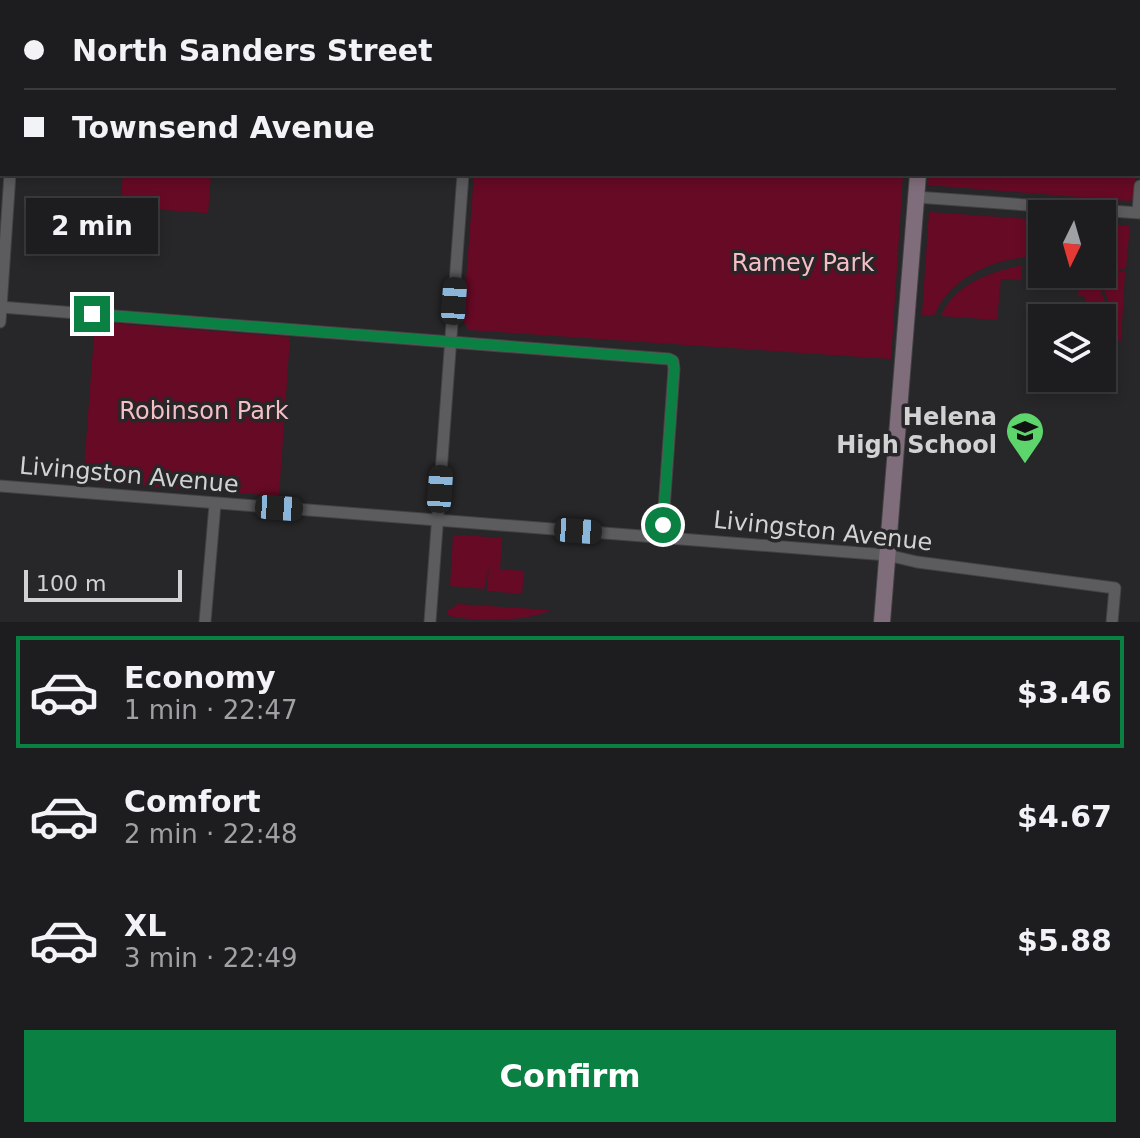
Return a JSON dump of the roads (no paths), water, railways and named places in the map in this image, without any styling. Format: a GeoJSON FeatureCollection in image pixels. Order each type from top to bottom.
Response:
{"type":"FeatureCollection","features":[{"type":"Feature","properties":{"kind":"street"},"geometry":{"type":"LineString","coordinates":[[0,322],[10,176]]}},
{"type":"Feature","properties":{"kind":"street"},"geometry":{"type":"LineString","coordinates":[[430,622],[463,176]]}},
{"type":"Feature","properties":{"kind":"street"},"geometry":{"type":"LineString","coordinates":[[882,622],[918,176]]}},
{"type":"Feature","properties":{"kind":"street"},"geometry":{"type":"LineString","coordinates":[[916,197],[1139,212],[1140,186]]}},
{"type":"Feature","properties":{"kind":"street"},"geometry":{"type":"LineString","coordinates":[[1,307],[664,357],[673,361],[662,537]]}},
{"type":"Feature","properties":{"kind":"street","name":"Livingston Avenue"},"geometry":{"type":"LineString","coordinates":[[0,486],[887,555],[917,562],[1115,588],[1112,622]]}},
{"type":"Feature","properties":{"kind":"street"},"geometry":{"type":"LineString","coordinates":[[205,622],[215,504]]}},
{"type":"Feature","properties":{"kind":"place","name":"Helena High School"},"geometry":{"type":"Point","coordinates":[1025,465]}},
{"type":"Feature","properties":{"kind":"park label","name":"Ramey Park"},"geometry":{"type":"Point","coordinates":[803,263]}},
{"type":"Feature","properties":{"kind":"park label","name":"Robinson Park"},"geometry":{"type":"Point","coordinates":[204,411]}}]}
